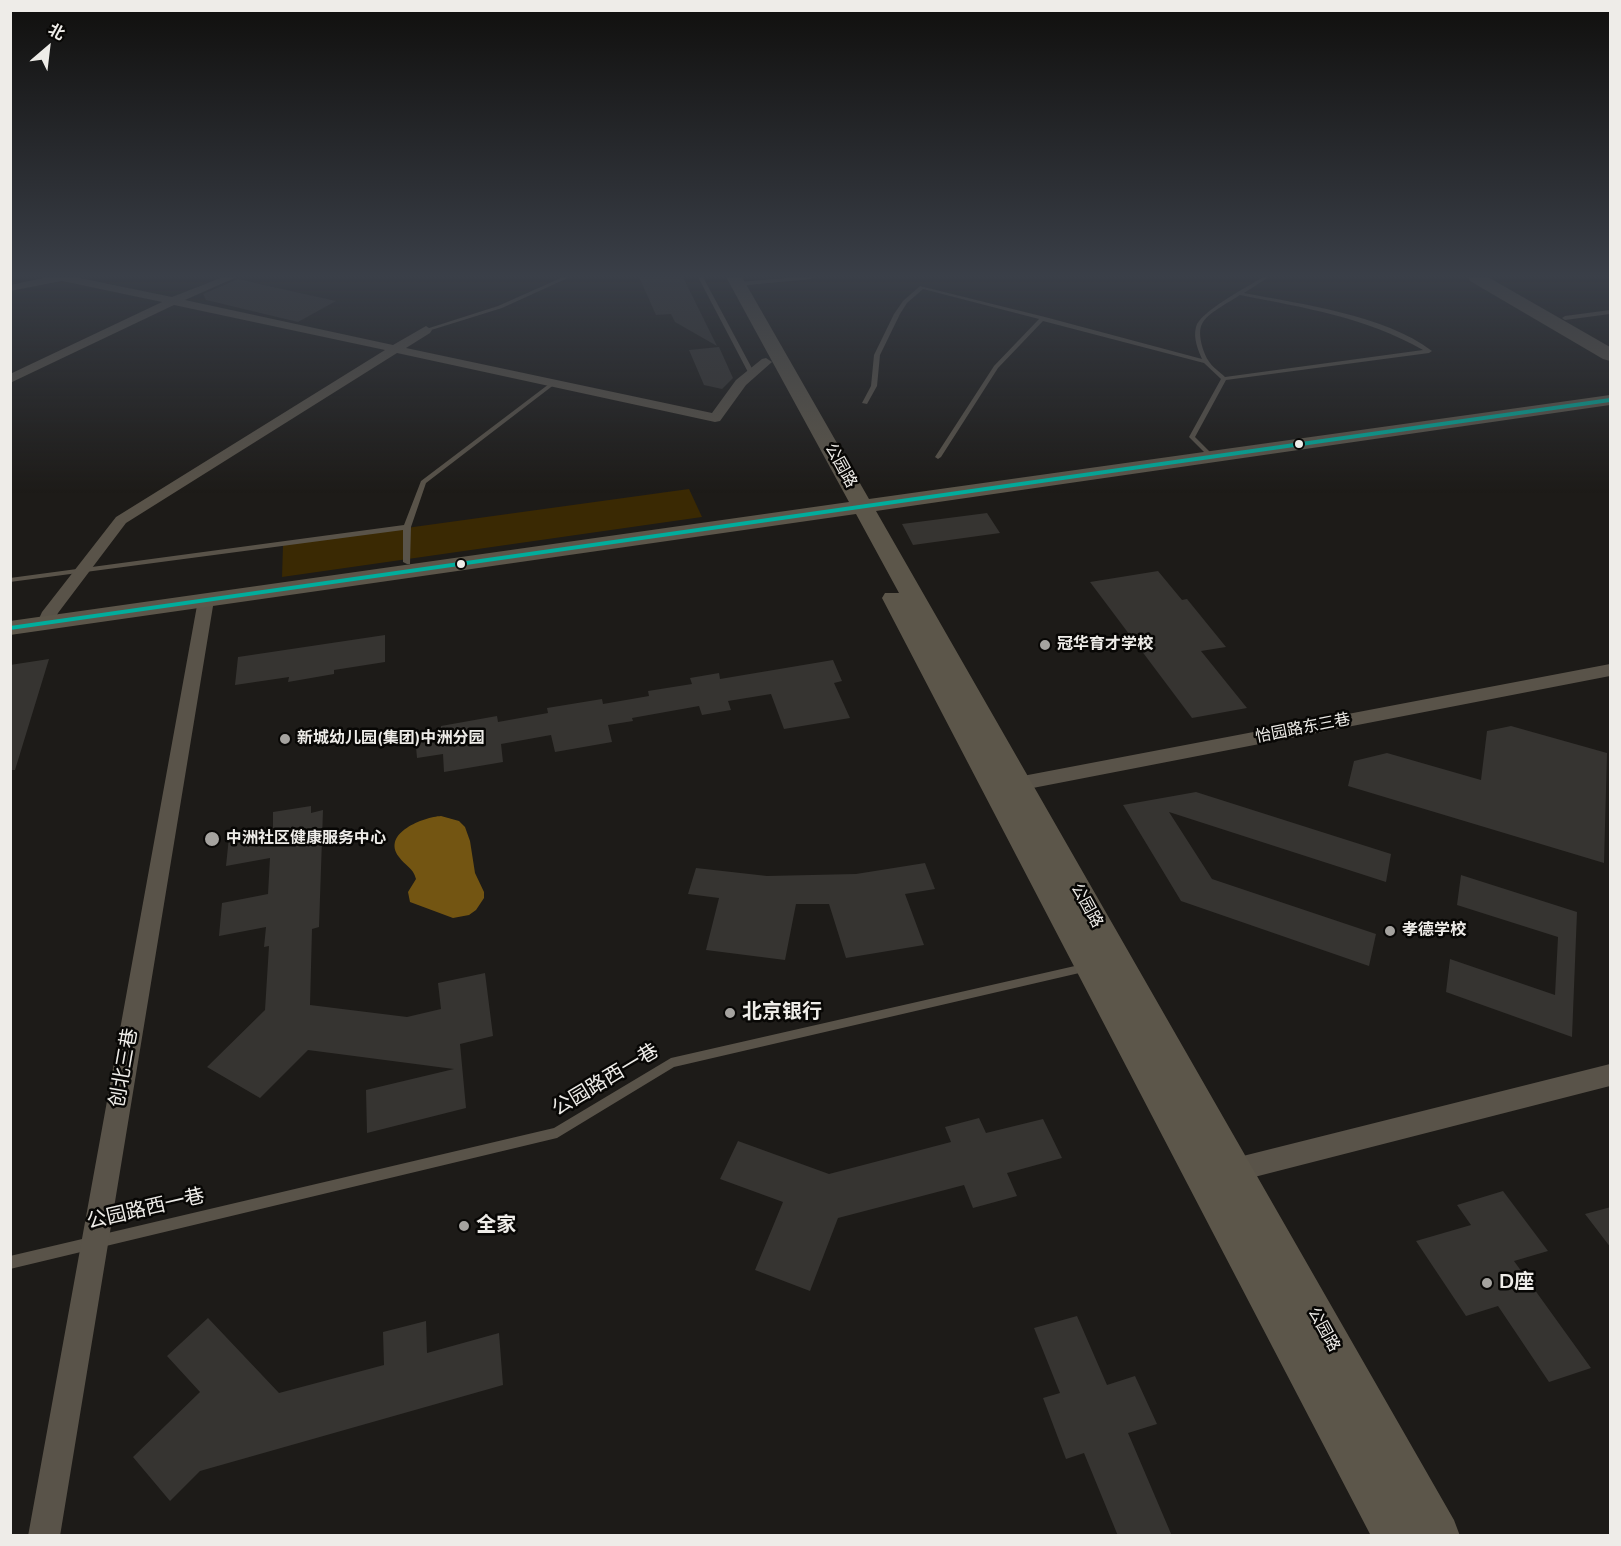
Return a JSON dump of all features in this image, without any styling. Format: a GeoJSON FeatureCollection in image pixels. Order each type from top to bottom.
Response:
{"type":"FeatureCollection","features":[{"type":"Feature","properties":{"kind":"main road","name":"公园路"},"geometry":{"type":"LineString","coordinates":[[753,349],[759,368],[852,504]]}},
{"type":"Feature","properties":{"kind":"main road","name":"公园路"},"geometry":{"type":"LineString","coordinates":[[769,349],[1104,963],[1234,1170],[1438,1536]]}},
{"type":"Feature","properties":{"kind":"main road"},"geometry":{"type":"LineString","coordinates":[[10,618],[48,618],[206,600],[1611,392]]}},
{"type":"Feature","properties":{"kind":"main road"},"geometry":{"type":"LineString","coordinates":[[1208,453],[1611,400]]}},
{"type":"Feature","properties":{"kind":"main road"},"geometry":{"type":"LineString","coordinates":[[10,628],[48,618],[407,562],[852,504]]}},
{"type":"Feature","properties":{"kind":"main road","name":"公园路"},"geometry":{"type":"LineString","coordinates":[[1104,963],[1204,1178],[1396,1536]]}},
{"type":"Feature","properties":{"kind":"street"},"geometry":{"type":"LineString","coordinates":[[10,380],[74,349]]}},
{"type":"Feature","properties":{"kind":"street"},"geometry":{"type":"LineString","coordinates":[[48,618],[121,520],[394,349]]}},
{"type":"Feature","properties":{"kind":"street"},"geometry":{"type":"LineString","coordinates":[[395,349],[715,418],[741,383],[759,368]]}},
{"type":"Feature","properties":{"kind":"street","name":"创北三巷"},"geometry":{"type":"LineString","coordinates":[[44,1536],[206,600]]}},
{"type":"Feature","properties":{"kind":"street","name":"怡园路东三巷"},"geometry":{"type":"LineString","coordinates":[[1007,786],[1611,670]]}},
{"type":"Feature","properties":{"kind":"street"},"geometry":{"type":"LineString","coordinates":[[1204,1178],[1611,1075]]}},
{"type":"Feature","properties":{"kind":"lane"},"geometry":{"type":"LineString","coordinates":[[747,349],[759,368]]}},
{"type":"Feature","properties":{"kind":"lane"},"geometry":{"type":"LineString","coordinates":[[865,403],[874,386],[877,355],[880,349]]}},
{"type":"Feature","properties":{"kind":"lane"},"geometry":{"type":"LineString","coordinates":[[938,457],[996,367],[1013,349]]}},
{"type":"Feature","properties":{"kind":"lane"},"geometry":{"type":"LineString","coordinates":[[1158,349],[1206,362]]}},
{"type":"Feature","properties":{"kind":"lane"},"geometry":{"type":"LineString","coordinates":[[1201,349],[1206,362],[1224,379]]}},
{"type":"Feature","properties":{"kind":"lane"},"geometry":{"type":"LineString","coordinates":[[1224,379],[1429,351],[1426,349]]}},
{"type":"Feature","properties":{"kind":"lane"},"geometry":{"type":"LineString","coordinates":[[1208,453],[1192,438],[1224,379]]}},
{"type":"Feature","properties":{"kind":"lane"},"geometry":{"type":"LineString","coordinates":[[407,562],[407,527],[423,482],[553,383]]}},
{"type":"Feature","properties":{"kind":"lane"},"geometry":{"type":"LineString","coordinates":[[10,580],[407,527]]}},
{"type":"Feature","properties":{"kind":"lane","name":"公园路西一巷"},"geometry":{"type":"LineString","coordinates":[[10,1263],[557,1133],[671,1063],[1104,963]]}},
{"type":"Feature","properties":{"kind":"shaded area"},"geometry":{"type":"Polygon","coordinates":[[[689,489],[702,517],[282,577],[283,545],[689,489]]]}},
{"type":"Feature","properties":{"kind":"shaded area"},"geometry":{"type":"Polygon","coordinates":[[[441,816],[459,821],[465,827],[470,841],[475,873],[484,892],[484,898],[476,910],[469,915],[453,918],[410,902],[408,892],[416,879],[413,872],[399,857],[395,848],[396,841],[400,834],[415,823],[441,816]]]}},
{"type":"Feature","properties":{"kind":"building"},"geometry":{"type":"Polygon","coordinates":[[[720,349],[733,378],[722,389],[704,385],[689,350],[720,349]]]}},
{"type":"Feature","properties":{"kind":"building"},"geometry":{"type":"Polygon","coordinates":[[[987,513],[1000,533],[913,545],[902,524],[987,513]]]}},
{"type":"Feature","properties":{"kind":"building"},"geometry":{"type":"Polygon","coordinates":[[[1158,571],[1182,600],[1187,599],[1226,647],[1201,651],[1247,708],[1192,718],[1090,582],[1158,571]]]}},
{"type":"Feature","properties":{"kind":"building"},"geometry":{"type":"Polygon","coordinates":[[[385,635],[385,662],[334,670],[334,674],[288,682],[289,677],[235,685],[238,657],[385,635]]]}},
{"type":"Feature","properties":{"kind":"building"},"geometry":{"type":"Polygon","coordinates":[[[49,659],[15,770],[10,770],[10,665],[49,659]]]}},
{"type":"Feature","properties":{"kind":"building"},"geometry":{"type":"Polygon","coordinates":[[[833,660],[842,681],[834,683],[850,718],[784,729],[771,694],[728,701],[731,710],[702,715],[699,706],[632,718],[633,721],[608,725],[612,742],[555,752],[551,735],[501,744],[503,762],[444,772],[443,754],[417,758],[415,736],[441,732],[441,726],[497,716],[498,722],[548,713],[547,708],[602,699],[603,704],[649,696],[648,691],[692,684],[690,678],[719,673],[720,679],[833,660]]]}},
{"type":"Feature","properties":{"kind":"building"},"geometry":{"type":"Polygon","coordinates":[[[1511,726],[1607,753],[1604,863],[1348,786],[1354,761],[1387,753],[1481,780],[1487,731],[1511,726]]]}},
{"type":"Feature","properties":{"kind":"building"},"geometry":{"type":"Polygon","coordinates":[[[1196,792],[1391,854],[1386,882],[1169,812],[1212,879],[1376,934],[1369,966],[1181,901],[1123,805],[1196,792]]]}},
{"type":"Feature","properties":{"kind":"building"},"geometry":{"type":"Polygon","coordinates":[[[311,806],[311,813],[323,810],[319,927],[312,929],[310,1005],[407,1017],[441,1009],[438,983],[485,973],[493,1036],[460,1044],[466,1108],[367,1133],[366,1090],[454,1069],[308,1050],[260,1098],[207,1067],[265,1010],[269,946],[264,947],[266,927],[219,936],[222,903],[268,894],[270,858],[226,866],[229,837],[273,829],[273,812],[311,806]]]}},
{"type":"Feature","properties":{"kind":"building"},"geometry":{"type":"Polygon","coordinates":[[[925,863],[935,889],[905,894],[924,945],[846,958],[829,904],[796,904],[785,960],[706,950],[719,898],[688,894],[696,868],[767,876],[856,874],[925,863]]]}},
{"type":"Feature","properties":{"kind":"building"},"geometry":{"type":"Polygon","coordinates":[[[1461,875],[1577,912],[1572,1037],[1446,992],[1450,959],[1555,995],[1558,937],[1457,905],[1461,875]]]}},
{"type":"Feature","properties":{"kind":"building"},"geometry":{"type":"Polygon","coordinates":[[[979,1118],[986,1133],[1043,1119],[1062,1158],[1007,1173],[1017,1196],[973,1208],[964,1185],[838,1218],[810,1291],[755,1270],[783,1202],[720,1179],[738,1141],[829,1174],[951,1142],[945,1127],[979,1118]]]}},
{"type":"Feature","properties":{"kind":"building","name":"D座"},"geometry":{"type":"Polygon","coordinates":[[[1503,1191],[1548,1251],[1514,1261],[1591,1368],[1549,1382],[1498,1306],[1466,1316],[1416,1241],[1471,1225],[1457,1205],[1503,1191]]]}},
{"type":"Feature","properties":{"kind":"building"},"geometry":{"type":"Polygon","coordinates":[[[1611,1207],[1611,1248],[1585,1214],[1611,1207]]]}},
{"type":"Feature","properties":{"kind":"building"},"geometry":{"type":"Polygon","coordinates":[[[1077,1316],[1107,1385],[1135,1376],[1157,1424],[1128,1433],[1172,1536],[1118,1536],[1084,1453],[1066,1459],[1043,1398],[1060,1393],[1034,1328],[1077,1316]]]}},
{"type":"Feature","properties":{"kind":"building"},"geometry":{"type":"Polygon","coordinates":[[[208,1318],[279,1393],[384,1365],[383,1332],[426,1321],[427,1353],[499,1333],[503,1385],[200,1471],[170,1501],[133,1457],[200,1392],[167,1356],[208,1318]]]}},
{"type":"Feature","properties":{"kind":"transit line"},"geometry":{"type":"LineString","coordinates":[[10,628],[1610,400]]}},
{"type":"Feature","properties":{"kind":"place","name":"冠华育才学校"},"geometry":{"type":"Point","coordinates":[1045,645]}},
{"type":"Feature","properties":{"kind":"place","name":"新城幼儿园(集团)中洲分园"},"geometry":{"type":"Point","coordinates":[285,739]}},
{"type":"Feature","properties":{"kind":"place","name":"中洲社区健康服务中心"},"geometry":{"type":"Point","coordinates":[212,839]}},
{"type":"Feature","properties":{"kind":"place","name":"孝德学校"},"geometry":{"type":"Point","coordinates":[1390,931]}},
{"type":"Feature","properties":{"kind":"place","name":"北京银行"},"geometry":{"type":"Point","coordinates":[730,1013]}},
{"type":"Feature","properties":{"kind":"place","name":"全家"},"geometry":{"type":"Point","coordinates":[464,1226]}},
{"type":"Feature","properties":{"kind":"place","name":"D座"},"geometry":{"type":"Point","coordinates":[1487,1283]}}]}
